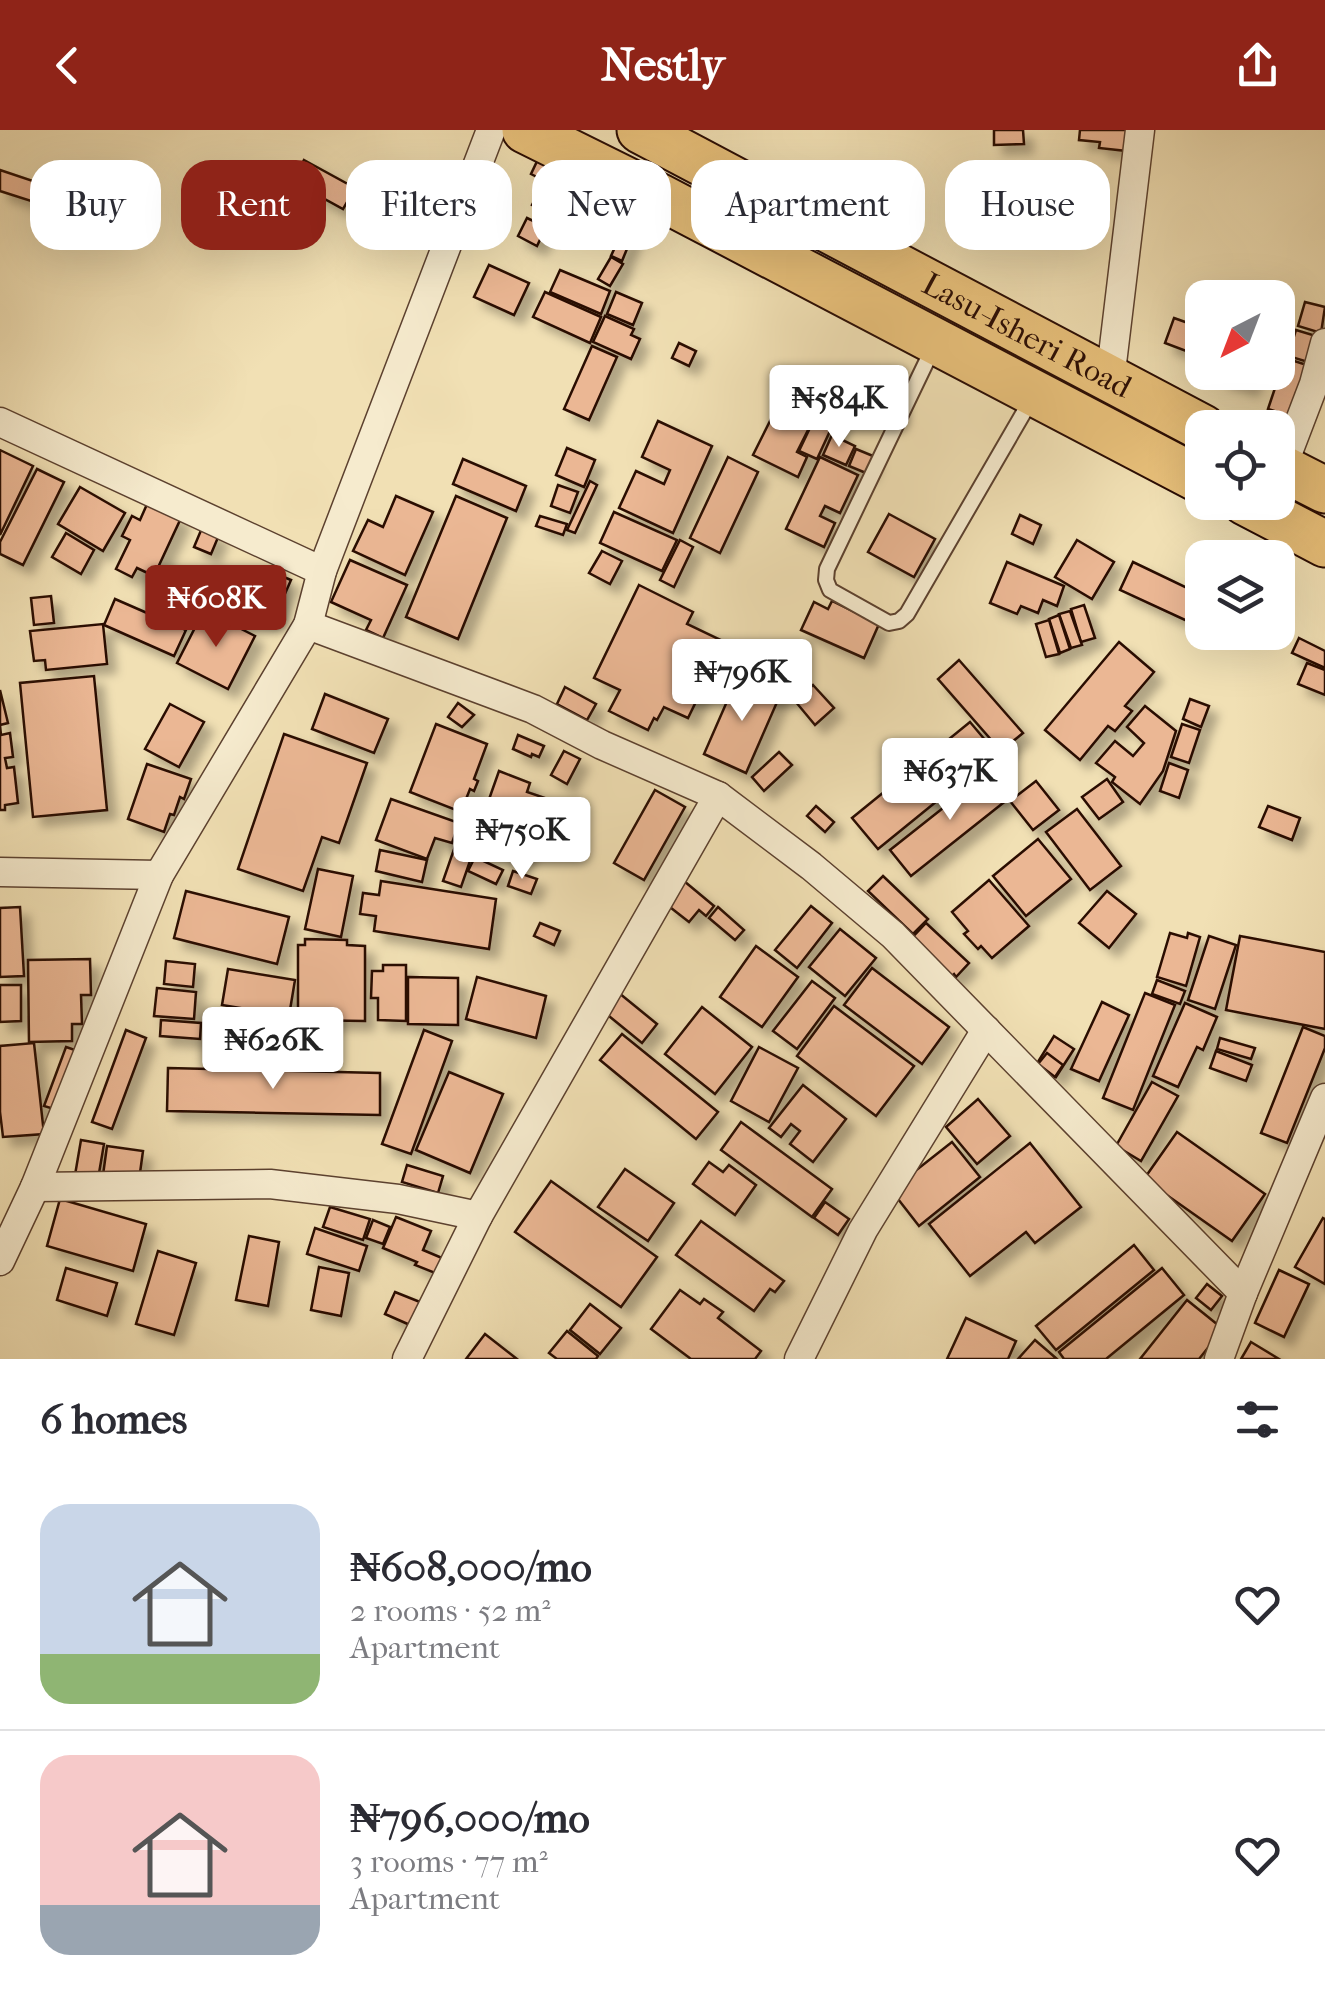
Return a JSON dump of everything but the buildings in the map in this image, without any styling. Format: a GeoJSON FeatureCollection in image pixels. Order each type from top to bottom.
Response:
{"type":"FeatureCollection","features":[{"type":"Feature","properties":{"kind":"main road","name":"Lasu-Isheri Road"},"geometry":{"type":"LineString","coordinates":[[526,130],[1185,472]]}},
{"type":"Feature","properties":{"kind":"main road","name":"Lasu-Isheri Road"},"geometry":{"type":"LineString","coordinates":[[640,130],[1185,419]]}},
{"type":"Feature","properties":{"kind":"main road"},"geometry":{"type":"LineString","coordinates":[[1295,475],[1325,490]]}},
{"type":"Feature","properties":{"kind":"main road"},"geometry":{"type":"LineString","coordinates":[[1279,520],[1325,544]]}},
{"type":"Feature","properties":{"kind":"street"},"geometry":{"type":"LineString","coordinates":[[0,1261],[7,1230],[35,1188],[159,875],[308,626],[322,571],[490,130]]}},
{"type":"Feature","properties":{"kind":"street"},"geometry":{"type":"LineString","coordinates":[[1110,380],[1140,130]]}},
{"type":"Feature","properties":{"kind":"street"},"geometry":{"type":"LineString","coordinates":[[1295,430],[1325,344]]}},
{"type":"Feature","properties":{"kind":"street"},"geometry":{"type":"LineString","coordinates":[[0,422],[322,571]]}},
{"type":"Feature","properties":{"kind":"street"},"geometry":{"type":"LineString","coordinates":[[308,626],[533,709],[602,745],[718,796],[811,866],[892,935],[1243,1293]]}},
{"type":"Feature","properties":{"kind":"street"},"geometry":{"type":"LineString","coordinates":[[407,1359],[478,1216],[718,796]]}},
{"type":"Feature","properties":{"kind":"street"},"geometry":{"type":"LineString","coordinates":[[0,872],[159,875]]}},
{"type":"Feature","properties":{"kind":"street"},"geometry":{"type":"LineString","coordinates":[[799,1359],[863,1230],[986,1030]]}},
{"type":"Feature","properties":{"kind":"street"},"geometry":{"type":"LineString","coordinates":[[1219,1359],[1325,1098]]}},
{"type":"Feature","properties":{"kind":"street"},"geometry":{"type":"LineString","coordinates":[[35,1188],[270,1184],[398,1199],[478,1216]]}},
{"type":"Feature","properties":{"kind":"lane"},"geometry":{"type":"LineString","coordinates":[[936,343],[827,570],[830,590],[888,623],[899,622],[907,614],[1034,395]]}}]}
